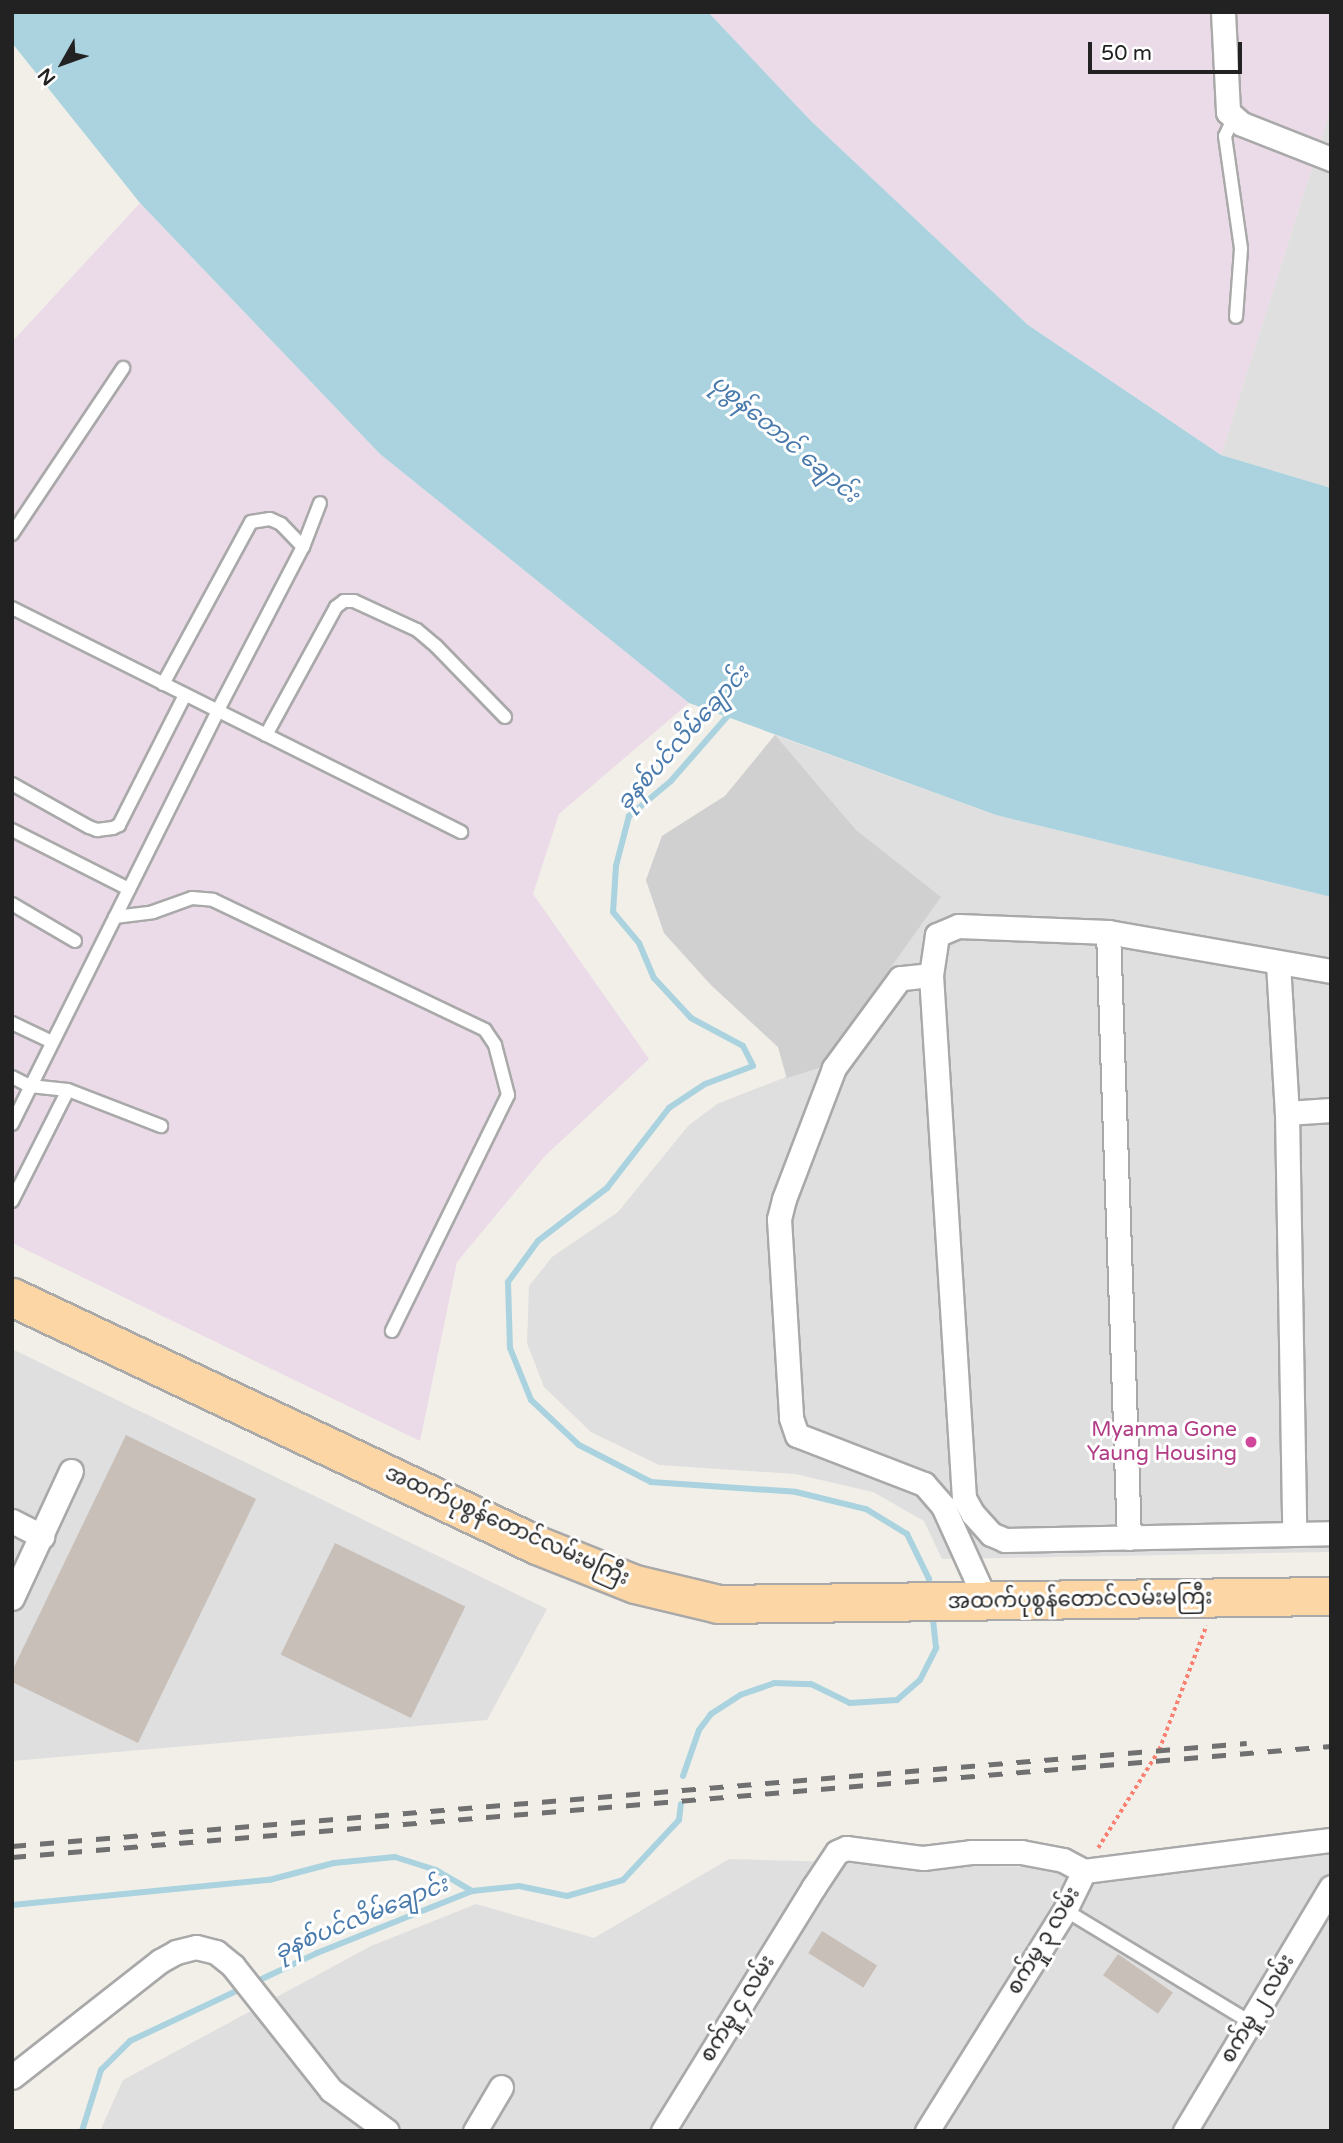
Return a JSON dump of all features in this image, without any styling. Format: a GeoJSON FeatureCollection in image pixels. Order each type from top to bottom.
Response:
{"type":"FeatureCollection","features":[{"type":"Feature","properties":{"kind":"main road","name":"အထက်ပုစွန်တောင်လမ်းမကြီး"},"geometry":{"type":"LineString","coordinates":[[12,1297],[537,1545],[635,1584],[718,1604],[1331,1597]]}},
{"type":"Feature","properties":{"kind":"street"},"geometry":{"type":"LineString","coordinates":[[1223,12],[1228,112],[1233,119],[1331,159]]}},
{"type":"Feature","properties":{"kind":"street"},"geometry":{"type":"LineString","coordinates":[[1331,971],[1108,932],[958,926],[937,935],[931,975],[964,1498],[983,1527],[1004,1540],[1331,1533]]}},
{"type":"Feature","properties":{"kind":"street"},"geometry":{"type":"LineString","coordinates":[[1108,932],[1129,1538]]}},
{"type":"Feature","properties":{"kind":"street"},"geometry":{"type":"LineString","coordinates":[[1278,963],[1287,1113],[1294,1534]]}},
{"type":"Feature","properties":{"kind":"street"},"geometry":{"type":"LineString","coordinates":[[931,975],[900,978],[834,1068],[784,1199],[779,1219],[791,1418],[797,1434],[923,1484],[943,1506],[973,1602]]}},
{"type":"Feature","properties":{"kind":"street"},"geometry":{"type":"LineString","coordinates":[[1287,1113],[1331,1110]]}},
{"type":"Feature","properties":{"kind":"street"},"geometry":{"type":"LineString","coordinates":[[12,1598],[71,1471]]}},
{"type":"Feature","properties":{"kind":"street"},"geometry":{"type":"LineString","coordinates":[[12,1521],[42,1536]]}},
{"type":"Feature","properties":{"kind":"street"},"geometry":{"type":"LineString","coordinates":[[1084,1871],[1331,1840]]}},
{"type":"Feature","properties":{"kind":"street","name":"စက်မှု ၄ လမ်း"},"geometry":{"type":"LineString","coordinates":[[663,2131],[837,1853],[853,1847],[923,1858],[971,1852],[1021,1852],[1063,1860],[1084,1871]]}},
{"type":"Feature","properties":{"kind":"street","name":"စက်မှု ၃ လမ်း"},"geometry":{"type":"LineString","coordinates":[[927,2131],[1065,1910],[1084,1871]]}},
{"type":"Feature","properties":{"kind":"street","name":"စက်မှု ၂ လမ်း"},"geometry":{"type":"LineString","coordinates":[[1185,2131],[1331,1887]]}},
{"type":"Feature","properties":{"kind":"street"},"geometry":{"type":"LineString","coordinates":[[12,2077],[176,1952],[196,1947],[216,1952],[233,1966],[331,2090],[387,2131]]}},
{"type":"Feature","properties":{"kind":"street"},"geometry":{"type":"LineString","coordinates":[[475,2131],[501,2087]]}},
{"type":"Feature","properties":{"kind":"lane"},"geometry":{"type":"LineString","coordinates":[[1233,119],[1225,136],[1241,249],[1236,317]]}},
{"type":"Feature","properties":{"kind":"lane"},"geometry":{"type":"LineString","coordinates":[[12,534],[123,368]]}},
{"type":"Feature","properties":{"kind":"lane"},"geometry":{"type":"LineString","coordinates":[[12,1124],[218,710],[303,547],[320,503]]}},
{"type":"Feature","properties":{"kind":"lane"},"geometry":{"type":"LineString","coordinates":[[163,684],[251,522],[270,519],[281,524],[303,547]]}},
{"type":"Feature","properties":{"kind":"lane"},"geometry":{"type":"LineString","coordinates":[[266,735],[336,607],[344,601],[354,601],[417,630],[505,717]]}},
{"type":"Feature","properties":{"kind":"lane"},"geometry":{"type":"LineString","coordinates":[[12,608],[461,832]]}},
{"type":"Feature","properties":{"kind":"lane"},"geometry":{"type":"LineString","coordinates":[[12,784],[89,827],[97,830],[119,825],[185,695]]}},
{"type":"Feature","properties":{"kind":"lane"},"geometry":{"type":"LineString","coordinates":[[12,830],[129,889]]}},
{"type":"Feature","properties":{"kind":"lane"},"geometry":{"type":"LineString","coordinates":[[115,916],[153,912],[192,898],[213,900],[485,1030],[495,1045],[508,1095],[392,1331]]}},
{"type":"Feature","properties":{"kind":"lane"},"geometry":{"type":"LineString","coordinates":[[12,904],[75,941]]}},
{"type":"Feature","properties":{"kind":"lane"},"geometry":{"type":"LineString","coordinates":[[12,1023],[52,1042]]}},
{"type":"Feature","properties":{"kind":"lane"},"geometry":{"type":"LineString","coordinates":[[12,1077],[30,1086],[68,1090],[161,1126]]}},
{"type":"Feature","properties":{"kind":"lane"},"geometry":{"type":"LineString","coordinates":[[12,1201],[68,1090]]}},
{"type":"Feature","properties":{"kind":"lane"},"geometry":{"type":"LineString","coordinates":[[1065,1910],[1250,2022]]}},
{"type":"Feature","properties":{"kind":"path","name":"စက်မှု ၃ လမ်း"},"geometry":{"type":"LineString","coordinates":[[1084,1871],[1159,1750],[1217,1598]]}},
{"type":"Feature","properties":{"kind":"shaded area"},"geometry":{"type":"Polygon","coordinates":[[[708,12],[1331,12],[1331,108],[1221,455],[1028,325],[811,121],[708,12]]]}},
{"type":"Feature","properties":{"kind":"shaded area"},"geometry":{"type":"Polygon","coordinates":[[[1331,108],[1331,488],[1221,455],[1331,108]]]}},
{"type":"Feature","properties":{"kind":"shaded area"},"geometry":{"type":"Polygon","coordinates":[[[140,203],[380,454],[689,703],[559,814],[533,894],[649,1059],[545,1156],[457,1262],[420,1441],[12,1243],[12,342],[140,203]]]}},
{"type":"Feature","properties":{"kind":"shaded area"},"geometry":{"type":"Polygon","coordinates":[[[775,735],[996,815],[1331,897],[1331,1552],[942,1559],[924,1521],[873,1492],[795,1474],[659,1465],[591,1432],[544,1387],[527,1343],[529,1286],[552,1257],[618,1212],[688,1126],[717,1104],[786,1077],[778,1047],[711,985],[664,933],[646,880],[662,836],[725,796],[775,735]]]}},
{"type":"Feature","properties":{"kind":"shaded area"},"geometry":{"type":"Polygon","coordinates":[[[775,735],[856,830],[941,897],[819,1068],[787,1078],[778,1047],[711,985],[664,933],[646,880],[662,836],[725,796],[775,735]]]}},
{"type":"Feature","properties":{"kind":"shaded area"},"geometry":{"type":"Polygon","coordinates":[[[12,1349],[547,1609],[487,1720],[12,1761],[12,1349]]]}},
{"type":"Feature","properties":{"kind":"shaded area"},"geometry":{"type":"Polygon","coordinates":[[[1331,1835],[1331,2131],[100,2131],[123,2080],[371,1946],[476,1904],[594,1938],[729,1859],[1062,1868],[1331,1835]]]}},
{"type":"Feature","properties":{"kind":"water","name":"ပုစွန်တောင် ချောင်း"},"geometry":{"type":"Polygon","coordinates":[[[12,12],[708,12],[811,121],[1028,325],[1221,455],[1331,488],[1331,897],[996,815],[689,703],[380,454],[140,203],[12,43],[12,12]]]}},
{"type":"Feature","properties":{"kind":"building"},"geometry":{"type":"Polygon","coordinates":[[[126,1435],[256,1499],[138,1743],[12,1682],[12,1671],[126,1435]]]}},
{"type":"Feature","properties":{"kind":"building"},"geometry":{"type":"Polygon","coordinates":[[[335,1543],[465,1607],[411,1718],[281,1654],[335,1543]]]}},
{"type":"Feature","properties":{"kind":"building"},"geometry":{"type":"Polygon","coordinates":[[[822,1931],[877,1965],[863,1987],[808,1953],[822,1931]]]}},
{"type":"Feature","properties":{"kind":"building"},"geometry":{"type":"Polygon","coordinates":[[[1118,1954],[1173,1992],[1158,2014],[1103,1975],[1118,1954]]]}},
{"type":"Feature","properties":{"kind":"waterway","name":"ခုနစ်ပင်လိမ်ချောင်း"},"geometry":{"type":"LineString","coordinates":[[732,711],[671,781],[629,816],[616,866],[613,912],[639,943],[654,978],[691,1018],[743,1046],[753,1066],[705,1084],[669,1108],[607,1188],[538,1241],[508,1282],[510,1348],[531,1400],[579,1445],[651,1482],[796,1492],[866,1509],[907,1534],[929,1579],[930,1591]]}},
{"type":"Feature","properties":{"kind":"waterway","name":"ခုနစ်ပင်လိမ်ချောင်း"},"geometry":{"type":"LineString","coordinates":[[683,1776],[699,1730],[711,1714],[740,1695],[774,1683],[811,1684],[850,1703],[897,1700],[920,1680],[936,1648],[932,1612]]}},
{"type":"Feature","properties":{"kind":"waterway","name":"ခုနစ်ပင်လိမ်ချောင်း"},"geometry":{"type":"LineString","coordinates":[[82,2131],[101,2070],[130,2041],[317,1953],[472,1891],[519,1886],[567,1896],[623,1880],[679,1820],[681,1804]]}},
{"type":"Feature","properties":{"kind":"waterway"},"geometry":{"type":"LineString","coordinates":[[12,1905],[269,1880],[334,1863],[395,1857],[436,1870],[472,1891]]}},
{"type":"Feature","properties":{"kind":"railway"},"geometry":{"type":"LineString","coordinates":[[12,1846],[1247,1743]]}},
{"type":"Feature","properties":{"kind":"railway"},"geometry":{"type":"LineString","coordinates":[[12,1857],[1331,1746]]}},
{"type":"Feature","properties":{"kind":"place","name":"Myanma Gone Yaung Housing"},"geometry":{"type":"Point","coordinates":[1251,1442]}}]}
